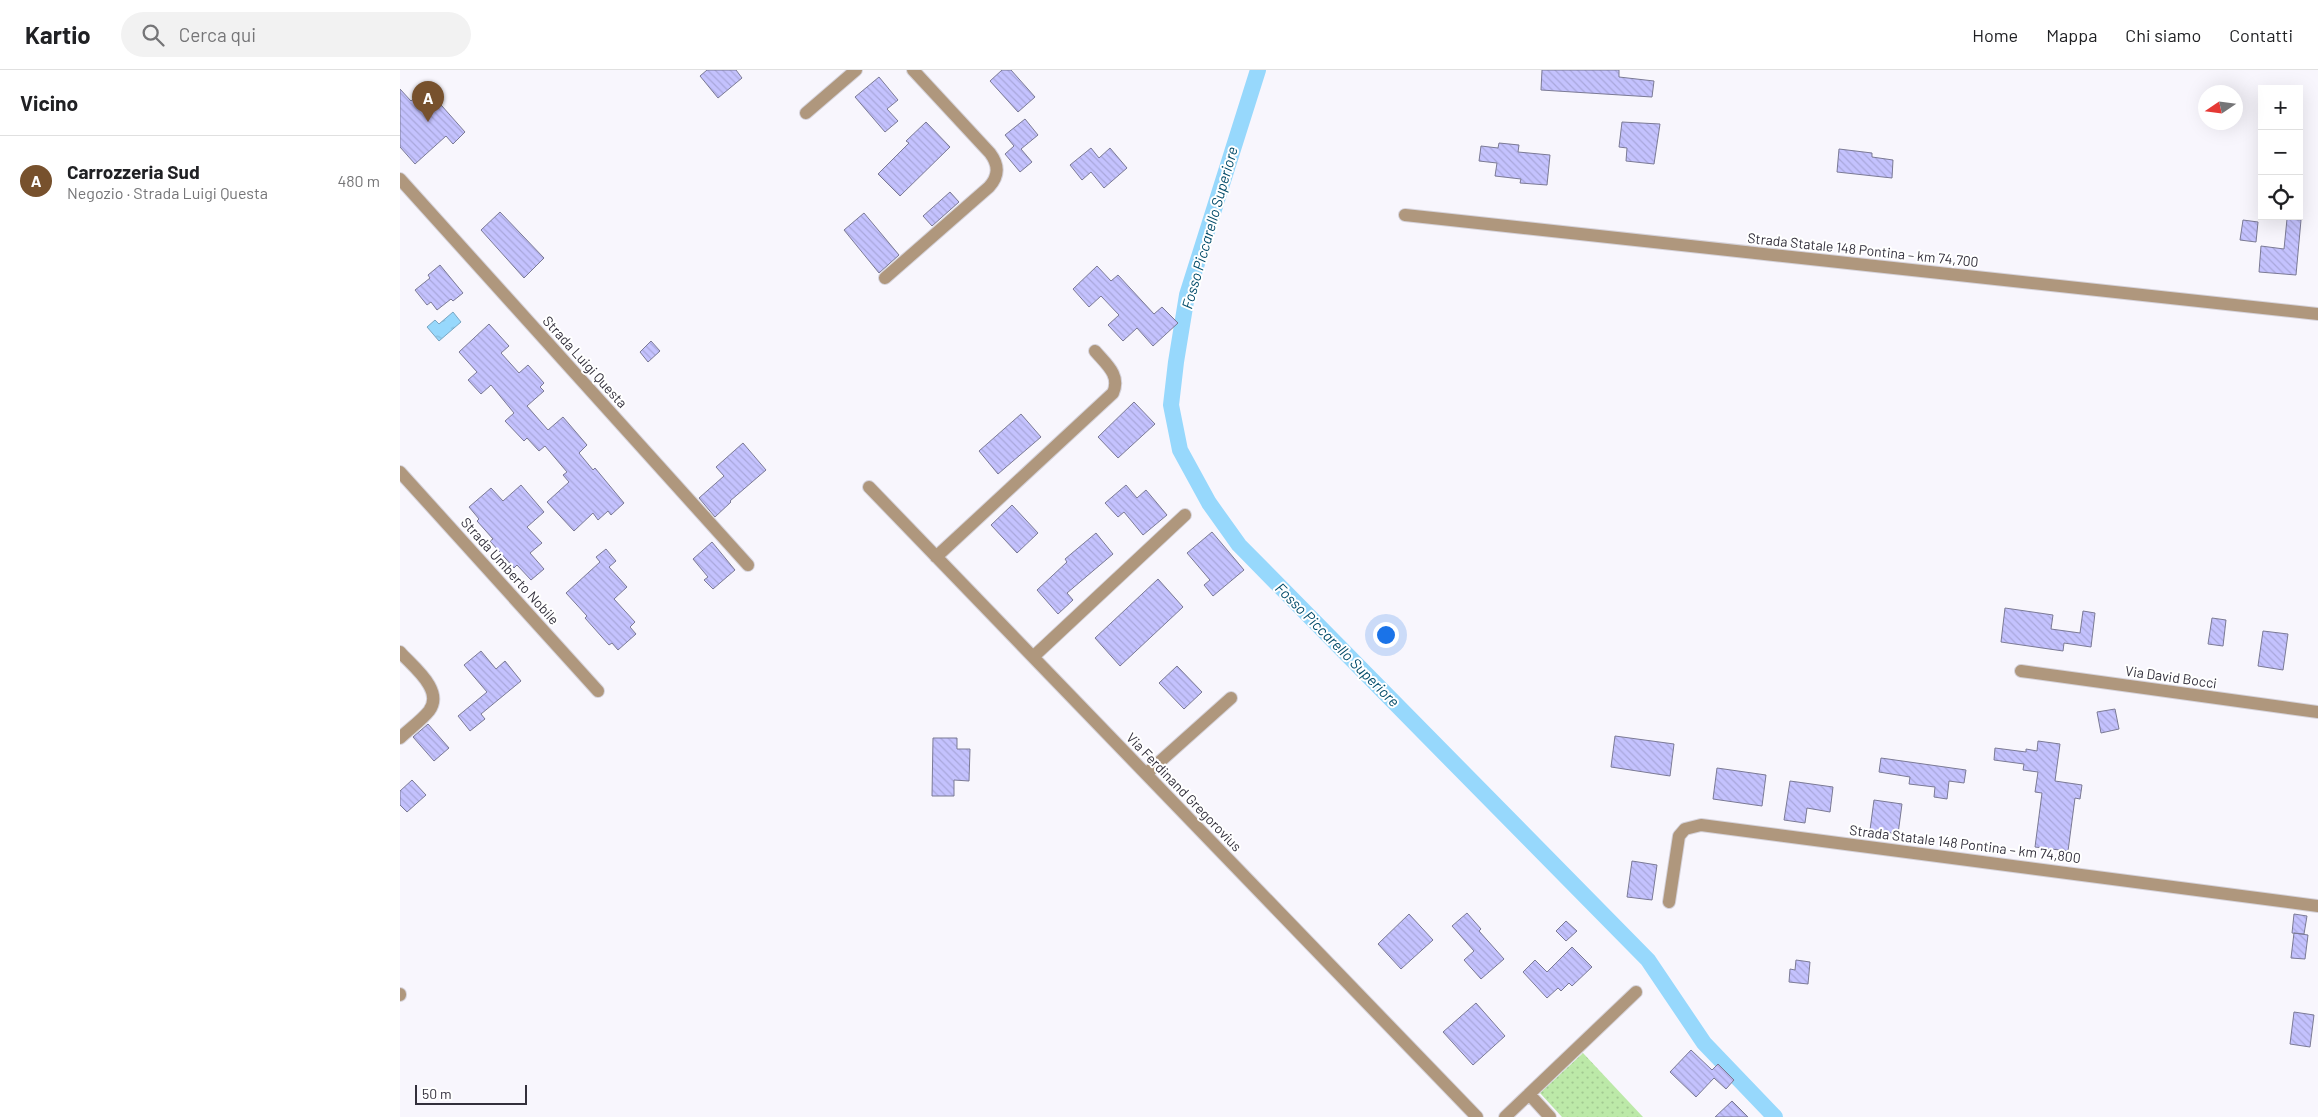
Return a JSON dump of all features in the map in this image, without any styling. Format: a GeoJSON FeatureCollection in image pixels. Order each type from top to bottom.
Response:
{"type":"FeatureCollection","features":[{"type":"Feature","properties":{"kind":"street"},"geometry":{"type":"LineString","coordinates":[[806,113],[856,70]]}},
{"type":"Feature","properties":{"kind":"street"},"geometry":{"type":"LineString","coordinates":[[885,278],[989,187],[997,172],[990,153],[914,70]]}},
{"type":"Feature","properties":{"kind":"street","name":"Strada Luigi Questa"},"geometry":{"type":"LineString","coordinates":[[400,179],[748,565]]}},
{"type":"Feature","properties":{"kind":"street","name":"Strada Statale 148 Pontina – km 74,700"},"geometry":{"type":"LineString","coordinates":[[1405,215],[2318,314]]}},
{"type":"Feature","properties":{"kind":"street"},"geometry":{"type":"LineString","coordinates":[[936,557],[1113,393],[1116,383],[1114,373],[1095,352]]}},
{"type":"Feature","properties":{"kind":"street","name":"Strada Umberto Nobile"},"geometry":{"type":"LineString","coordinates":[[400,472],[598,691]]}},
{"type":"Feature","properties":{"kind":"street","name":"Via Ferdinand Gregorovius"},"geometry":{"type":"LineString","coordinates":[[869,487],[1477,1117]]}},
{"type":"Feature","properties":{"kind":"street"},"geometry":{"type":"LineString","coordinates":[[1033,657],[1185,515]]}},
{"type":"Feature","properties":{"kind":"street"},"geometry":{"type":"LineString","coordinates":[[400,652],[430,687],[433,698],[428,712],[400,738]]}},
{"type":"Feature","properties":{"kind":"street","name":"Via David Bocci"},"geometry":{"type":"LineString","coordinates":[[2020,671],[2318,712]]}},
{"type":"Feature","properties":{"kind":"street"},"geometry":{"type":"LineString","coordinates":[[1146,774],[1231,698]]}},
{"type":"Feature","properties":{"kind":"street","name":"Strada Statale 148 Pontina – km 74,800"},"geometry":{"type":"LineString","coordinates":[[1669,902],[1679,836],[1685,829],[1701,825],[2318,906]]}},
{"type":"Feature","properties":{"kind":"street"},"geometry":{"type":"LineString","coordinates":[[1505,1117],[1636,992]]}},
{"type":"Feature","properties":{"kind":"street"},"geometry":{"type":"LineString","coordinates":[[1529,1094],[1550,1117]]}},
{"type":"Feature","properties":{"kind":"green space"},"geometry":{"type":"Polygon","coordinates":[[[1583,1053],[1643,1117],[1562,1117],[1540,1093],[1583,1053]]]}},
{"type":"Feature","properties":{"kind":"water"},"geometry":{"type":"Polygon","coordinates":[[[453,312],[461,322],[439,341],[427,327],[435,320],[439,324],[453,312]]]}},
{"type":"Feature","properties":{"kind":"building"},"geometry":{"type":"Polygon","coordinates":[[[707,70],[736,70],[742,78],[718,98],[700,76],[707,70]]]}},
{"type":"Feature","properties":{"kind":"building"},"geometry":{"type":"Polygon","coordinates":[[[1002,70],[1011,70],[1035,97],[1018,112],[990,81],[1002,70]]]}},
{"type":"Feature","properties":{"kind":"building"},"geometry":{"type":"Polygon","coordinates":[[[1542,70],[1619,70],[1619,77],[1654,81],[1652,97],[1541,90],[1542,70]]]}},
{"type":"Feature","properties":{"kind":"building"},"geometry":{"type":"Polygon","coordinates":[[[879,77],[898,100],[887,109],[898,121],[885,132],[855,97],[879,77]]]}},
{"type":"Feature","properties":{"kind":"building"},"geometry":{"type":"Polygon","coordinates":[[[426,88],[465,132],[453,144],[446,136],[415,164],[400,147],[400,89],[411,101],[426,88]]]}},
{"type":"Feature","properties":{"kind":"building"},"geometry":{"type":"Polygon","coordinates":[[[1025,119],[1038,135],[1021,149],[1032,162],[1020,172],[1005,154],[1014,146],[1005,135],[1025,119]]]}},
{"type":"Feature","properties":{"kind":"building"},"geometry":{"type":"Polygon","coordinates":[[[926,122],[950,147],[900,196],[878,174],[909,143],[906,141],[926,122]]]}},
{"type":"Feature","properties":{"kind":"building"},"geometry":{"type":"Polygon","coordinates":[[[1622,122],[1660,124],[1654,164],[1626,161],[1627,148],[1619,147],[1622,122]]]}},
{"type":"Feature","properties":{"kind":"building"},"geometry":{"type":"Polygon","coordinates":[[[1499,143],[1519,145],[1518,152],[1550,155],[1547,185],[1520,183],[1521,179],[1495,176],[1497,163],[1479,161],[1481,146],[1498,148],[1499,143]]]}},
{"type":"Feature","properties":{"kind":"building"},"geometry":{"type":"Polygon","coordinates":[[[1091,148],[1099,158],[1110,148],[1127,168],[1104,188],[1091,172],[1082,180],[1070,165],[1091,148]]]}},
{"type":"Feature","properties":{"kind":"building"},"geometry":{"type":"Polygon","coordinates":[[[1839,149],[1872,153],[1872,157],[1893,160],[1892,178],[1837,172],[1839,149]]]}},
{"type":"Feature","properties":{"kind":"building"},"geometry":{"type":"Polygon","coordinates":[[[950,192],[959,202],[932,226],[923,216],[950,192]]]}},
{"type":"Feature","properties":{"kind":"building"},"geometry":{"type":"Polygon","coordinates":[[[500,212],[544,258],[524,278],[481,230],[500,212]]]}},
{"type":"Feature","properties":{"kind":"building"},"geometry":{"type":"Polygon","coordinates":[[[864,213],[899,255],[879,273],[844,230],[864,213]]]}},
{"type":"Feature","properties":{"kind":"building"},"geometry":{"type":"Polygon","coordinates":[[[2243,220],[2258,222],[2256,242],[2240,240],[2243,220]]]}},
{"type":"Feature","properties":{"kind":"building"},"geometry":{"type":"Polygon","coordinates":[[[2287,220],[2301,220],[2296,275],[2259,272],[2261,246],[2284,249],[2287,220]]]}},
{"type":"Feature","properties":{"kind":"building"},"geometry":{"type":"Polygon","coordinates":[[[440,265],[463,293],[453,301],[451,299],[437,310],[431,302],[427,305],[415,290],[430,278],[428,275],[440,265]]]}},
{"type":"Feature","properties":{"kind":"building"},"geometry":{"type":"Polygon","coordinates":[[[1097,266],[1111,281],[1118,275],[1154,314],[1162,307],[1178,323],[1153,346],[1137,328],[1123,341],[1108,325],[1119,315],[1101,296],[1089,307],[1073,289],[1097,266]]]}},
{"type":"Feature","properties":{"kind":"building"},"geometry":{"type":"Polygon","coordinates":[[[489,324],[509,346],[501,353],[519,373],[528,365],[544,383],[540,387],[544,391],[527,406],[548,430],[563,417],[587,445],[579,453],[593,470],[595,468],[624,503],[611,515],[608,511],[598,520],[593,513],[574,531],[547,502],[569,482],[563,475],[567,472],[545,446],[539,451],[527,438],[524,441],[505,421],[514,413],[491,385],[481,394],[468,380],[477,372],[459,352],[489,324]]]}},
{"type":"Feature","properties":{"kind":"building"},"geometry":{"type":"Polygon","coordinates":[[[651,341],[660,351],[648,362],[640,352],[651,341]]]}},
{"type":"Feature","properties":{"kind":"building"},"geometry":{"type":"Polygon","coordinates":[[[1134,402],[1155,424],[1118,458],[1098,437],[1134,402]]]}},
{"type":"Feature","properties":{"kind":"building"},"geometry":{"type":"Polygon","coordinates":[[[1021,414],[1041,437],[998,474],[979,451],[1021,414]]]}},
{"type":"Feature","properties":{"kind":"building"},"geometry":{"type":"Polygon","coordinates":[[[743,443],[766,470],[730,501],[715,517],[699,498],[724,476],[716,467],[743,443]]]}},
{"type":"Feature","properties":{"kind":"building"},"geometry":{"type":"Polygon","coordinates":[[[521,485],[544,512],[527,527],[542,543],[530,553],[544,569],[531,580],[517,565],[514,568],[490,541],[493,539],[477,521],[479,519],[469,507],[491,488],[503,501],[521,485]]]}},
{"type":"Feature","properties":{"kind":"building"},"geometry":{"type":"Polygon","coordinates":[[[1126,485],[1137,498],[1146,490],[1167,515],[1143,535],[1124,512],[1118,517],[1105,503],[1126,485]]]}},
{"type":"Feature","properties":{"kind":"building"},"geometry":{"type":"Polygon","coordinates":[[[1012,505],[1038,533],[1017,553],[991,525],[1012,505]]]}},
{"type":"Feature","properties":{"kind":"building"},"geometry":{"type":"Polygon","coordinates":[[[1212,532],[1244,570],[1213,596],[1204,585],[1210,580],[1187,553],[1212,532]]]}},
{"type":"Feature","properties":{"kind":"building"},"geometry":{"type":"Polygon","coordinates":[[[1096,533],[1113,554],[1067,593],[1073,600],[1058,614],[1037,590],[1067,562],[1065,559],[1096,533]]]}},
{"type":"Feature","properties":{"kind":"building"},"geometry":{"type":"Polygon","coordinates":[[[712,542],[735,570],[713,589],[704,580],[708,577],[693,559],[712,542]]]}},
{"type":"Feature","properties":{"kind":"building"},"geometry":{"type":"Polygon","coordinates":[[[606,549],[616,561],[609,567],[627,587],[614,599],[635,622],[630,627],[636,634],[618,650],[612,643],[609,645],[585,618],[587,616],[566,593],[600,562],[596,557],[606,549]]]}},
{"type":"Feature","properties":{"kind":"building"},"geometry":{"type":"Polygon","coordinates":[[[1158,579],[1183,607],[1120,666],[1095,638],[1158,579]]]}},
{"type":"Feature","properties":{"kind":"building"},"geometry":{"type":"Polygon","coordinates":[[[2005,608],[2053,615],[2051,629],[2080,633],[2083,611],[2095,613],[2091,647],[2064,643],[2063,651],[2001,642],[2005,608]]]}},
{"type":"Feature","properties":{"kind":"building"},"geometry":{"type":"Polygon","coordinates":[[[2212,618],[2226,620],[2223,646],[2208,644],[2212,618]]]}},
{"type":"Feature","properties":{"kind":"building"},"geometry":{"type":"Polygon","coordinates":[[[2263,631],[2288,634],[2283,670],[2258,666],[2263,631]]]}},
{"type":"Feature","properties":{"kind":"building"},"geometry":{"type":"Polygon","coordinates":[[[481,651],[496,669],[505,661],[521,681],[481,714],[485,719],[470,731],[458,716],[487,692],[464,665],[481,651]]]}},
{"type":"Feature","properties":{"kind":"building"},"geometry":{"type":"Polygon","coordinates":[[[1177,666],[1202,692],[1184,709],[1159,683],[1177,666]]]}},
{"type":"Feature","properties":{"kind":"building"},"geometry":{"type":"Polygon","coordinates":[[[2115,709],[2119,729],[2101,733],[2097,712],[2115,709]]]}},
{"type":"Feature","properties":{"kind":"building"},"geometry":{"type":"Polygon","coordinates":[[[428,724],[449,748],[434,761],[413,737],[428,724]]]}},
{"type":"Feature","properties":{"kind":"building"},"geometry":{"type":"Polygon","coordinates":[[[1615,736],[1674,744],[1670,776],[1611,767],[1615,736]]]}},
{"type":"Feature","properties":{"kind":"building"},"geometry":{"type":"Polygon","coordinates":[[[933,738],[957,738],[957,749],[970,749],[969,781],[954,780],[954,796],[932,796],[933,738]]]}},
{"type":"Feature","properties":{"kind":"building"},"geometry":{"type":"Polygon","coordinates":[[[2038,741],[2060,744],[2055,781],[2082,785],[2080,799],[2075,798],[2068,851],[2035,847],[2042,793],[2035,792],[2038,772],[2023,770],[2024,764],[1994,760],[1995,748],[2026,752],[2026,749],[2037,751],[2038,741]]]}},
{"type":"Feature","properties":{"kind":"building"},"geometry":{"type":"Polygon","coordinates":[[[1881,758],[1966,770],[1964,783],[1949,781],[1947,799],[1934,797],[1935,787],[1909,784],[1910,777],[1879,772],[1881,758]]]}},
{"type":"Feature","properties":{"kind":"building"},"geometry":{"type":"Polygon","coordinates":[[[1717,768],[1766,775],[1762,806],[1713,799],[1717,768]]]}},
{"type":"Feature","properties":{"kind":"building"},"geometry":{"type":"Polygon","coordinates":[[[412,780],[426,795],[407,812],[400,805],[400,791],[412,780]]]}},
{"type":"Feature","properties":{"kind":"building"},"geometry":{"type":"Polygon","coordinates":[[[1790,781],[1833,787],[1830,812],[1807,808],[1805,823],[1784,820],[1790,781]]]}},
{"type":"Feature","properties":{"kind":"building"},"geometry":{"type":"Polygon","coordinates":[[[1874,800],[1902,804],[1898,834],[1870,830],[1874,800]]]}},
{"type":"Feature","properties":{"kind":"building"},"geometry":{"type":"Polygon","coordinates":[[[1632,861],[1657,865],[1652,900],[1627,897],[1632,861]]]}},
{"type":"Feature","properties":{"kind":"building"},"geometry":{"type":"Polygon","coordinates":[[[1467,913],[1481,929],[1479,931],[1504,959],[1481,979],[1464,960],[1474,951],[1452,926],[1467,913]]]}},
{"type":"Feature","properties":{"kind":"building"},"geometry":{"type":"Polygon","coordinates":[[[1409,914],[1433,940],[1401,969],[1378,944],[1409,914]]]}},
{"type":"Feature","properties":{"kind":"building"},"geometry":{"type":"Polygon","coordinates":[[[2294,914],[2307,916],[2304,934],[2292,933],[2294,914]]]}},
{"type":"Feature","properties":{"kind":"building"},"geometry":{"type":"Polygon","coordinates":[[[1566,921],[1577,931],[1566,941],[1556,931],[1566,921]]]}},
{"type":"Feature","properties":{"kind":"building"},"geometry":{"type":"Polygon","coordinates":[[[2294,933],[2308,935],[2305,959],[2291,958],[2294,933]]]}},
{"type":"Feature","properties":{"kind":"building"},"geometry":{"type":"Polygon","coordinates":[[[1572,947],[1592,967],[1572,986],[1569,983],[1561,991],[1558,988],[1547,998],[1523,972],[1535,960],[1547,972],[1572,947]]]}},
{"type":"Feature","properties":{"kind":"building"},"geometry":{"type":"Polygon","coordinates":[[[1796,960],[1810,962],[1808,984],[1789,982],[1790,969],[1795,970],[1796,960]]]}},
{"type":"Feature","properties":{"kind":"building"},"geometry":{"type":"Polygon","coordinates":[[[1476,1003],[1505,1036],[1473,1065],[1443,1032],[1476,1003]]]}},
{"type":"Feature","properties":{"kind":"building"},"geometry":{"type":"Polygon","coordinates":[[[2294,1012],[2314,1015],[2310,1047],[2290,1044],[2294,1012]]]}},
{"type":"Feature","properties":{"kind":"building"},"geometry":{"type":"Polygon","coordinates":[[[1691,1050],[1712,1070],[1718,1064],[1734,1080],[1726,1089],[1714,1078],[1696,1097],[1670,1072],[1691,1050]]]}},
{"type":"Feature","properties":{"kind":"building"},"geometry":{"type":"Polygon","coordinates":[[[1732,1101],[1748,1117],[1715,1117],[1732,1101]]]}},
{"type":"Feature","properties":{"kind":"waterway","name":"Fosso Piccarello Superiore"},"geometry":{"type":"LineString","coordinates":[[1258,70],[1187,295],[1171,405],[1180,450],[1209,503],[1239,545],[1648,960],[1704,1043],[1775,1117]]}},
{"type":"Feature","properties":{"kind":"place","name":"Carrozzeria Sud"},"geometry":{"type":"Point","coordinates":[428,122]}}]}
